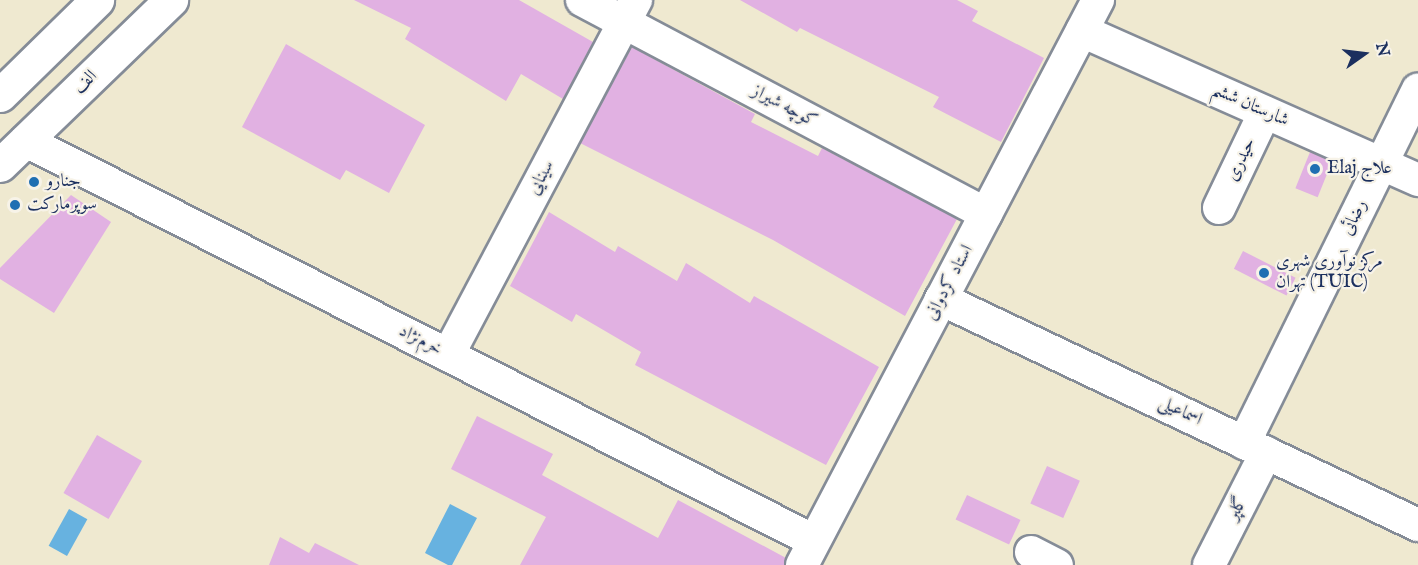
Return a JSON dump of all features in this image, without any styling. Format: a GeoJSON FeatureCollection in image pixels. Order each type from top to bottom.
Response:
{"type":"FeatureCollection","features":[{"type":"Feature","properties":{"kind":"main road"},"geometry":{"type":"LineString","coordinates":[[0,95],[97,0]]}},
{"type":"Feature","properties":{"kind":"main road","name":"الف"},"geometry":{"type":"LineString","coordinates":[[0,165],[171,0]]}},
{"type":"Feature","properties":{"kind":"street","name":"کوچه شیراز"},"geometry":{"type":"LineString","coordinates":[[582,0],[630,11],[986,214]]}},
{"type":"Feature","properties":{"kind":"street","name":"استاد کردوانی"},"geometry":{"type":"LineString","coordinates":[[808,553],[1098,0]]}},
{"type":"Feature","properties":{"kind":"street","name":"سینایی"},"geometry":{"type":"LineString","coordinates":[[448,355],[630,11]]}},
{"type":"Feature","properties":{"kind":"street","name":"شارستان ششم"},"geometry":{"type":"LineString","coordinates":[[1082,31],[1418,180]]}},
{"type":"Feature","properties":{"kind":"street","name":"رضائی"},"geometry":{"type":"LineString","coordinates":[[1255,448],[1381,164],[1418,90]]}},
{"type":"Feature","properties":{"kind":"street","name":"حیدری"},"geometry":{"type":"LineString","coordinates":[[1219,208],[1265,112]]}},
{"type":"Feature","properties":{"kind":"street","name":"خرم‌نژاد"},"geometry":{"type":"LineString","coordinates":[[26,141],[448,355],[808,553]]}},
{"type":"Feature","properties":{"kind":"street","name":"اسماعیلی"},"geometry":{"type":"LineString","coordinates":[[941,299],[1418,525]]}},
{"type":"Feature","properties":{"kind":"street","name":"گلپر"},"geometry":{"type":"LineString","coordinates":[[1209,565],[1255,448]]}},
{"type":"Feature","properties":{"kind":"water"},"geometry":{"type":"Polygon","coordinates":[[[450,504],[477,518],[452,565],[448,565],[425,553],[450,504]]]}},
{"type":"Feature","properties":{"kind":"water"},"geometry":{"type":"Polygon","coordinates":[[[69,509],[87,519],[67,556],[49,546],[69,509]]]}},
{"type":"Feature","properties":{"kind":"building"},"geometry":{"type":"Polygon","coordinates":[[[354,0],[519,0],[593,42],[563,99],[521,74],[506,101],[405,39],[411,28],[354,0]]]}},
{"type":"Feature","properties":{"kind":"building"},"geometry":{"type":"Polygon","coordinates":[[[740,0],[957,0],[978,11],[972,21],[1044,58],[1001,142],[933,107],[939,97],[800,28],[797,32],[740,0]]]}},
{"type":"Feature","properties":{"kind":"building"},"geometry":{"type":"Polygon","coordinates":[[[286,44],[425,125],[389,193],[346,170],[340,180],[242,127],[286,44]]]}},
{"type":"Feature","properties":{"kind":"building"},"geometry":{"type":"Polygon","coordinates":[[[632,47],[755,114],[751,122],[818,156],[822,148],[957,219],[905,316],[773,240],[580,143],[632,47]]]}},
{"type":"Feature","properties":{"kind":"building","name":"Elaj علاج"},"geometry":{"type":"Polygon","coordinates":[[[1310,152],[1332,161],[1318,197],[1295,188],[1310,152]]]}},
{"type":"Feature","properties":{"kind":"building"},"geometry":{"type":"Polygon","coordinates":[[[71,195],[111,222],[54,313],[0,279],[0,268],[71,195]]]}},
{"type":"Feature","properties":{"kind":"building"},"geometry":{"type":"Polygon","coordinates":[[[549,212],[615,252],[618,246],[677,281],[686,263],[750,303],[754,296],[879,367],[826,465],[635,365],[641,352],[576,314],[572,322],[510,286],[549,212]]]}},
{"type":"Feature","properties":{"kind":"building","name":"مرکز نوآوری شهری تهران (TUIC)"},"geometry":{"type":"Polygon","coordinates":[[[1243,251],[1296,278],[1286,296],[1234,269],[1243,251]]]}},
{"type":"Feature","properties":{"kind":"building"},"geometry":{"type":"Polygon","coordinates":[[[477,416],[553,454],[542,475],[658,538],[678,500],[786,558],[784,565],[520,565],[546,517],[451,469],[477,416]]]}},
{"type":"Feature","properties":{"kind":"building"},"geometry":{"type":"Polygon","coordinates":[[[97,435],[142,461],[109,519],[64,493],[97,435]]]}},
{"type":"Feature","properties":{"kind":"building"},"geometry":{"type":"Polygon","coordinates":[[[1047,466],[1080,481],[1063,518],[1030,503],[1047,466]]]}},
{"type":"Feature","properties":{"kind":"building"},"geometry":{"type":"Polygon","coordinates":[[[967,495],[1020,520],[1009,544],[956,519],[967,495]]]}},
{"type":"Feature","properties":{"kind":"building"},"geometry":{"type":"Polygon","coordinates":[[[280,537],[309,553],[315,543],[359,565],[269,565],[280,537]]]}},
{"type":"Feature","properties":{"kind":"place","name":"Elaj علاج"},"geometry":{"type":"Point","coordinates":[1315,169]}},
{"type":"Feature","properties":{"kind":"place","name":"جنارو"},"geometry":{"type":"Point","coordinates":[34,182]}},
{"type":"Feature","properties":{"kind":"place","name":"سوپرمارکت"},"geometry":{"type":"Point","coordinates":[15,205]}},
{"type":"Feature","properties":{"kind":"place","name":"مرکز نوآوری شهری تهران (TUIC)"},"geometry":{"type":"Point","coordinates":[1264,273]}}]}
